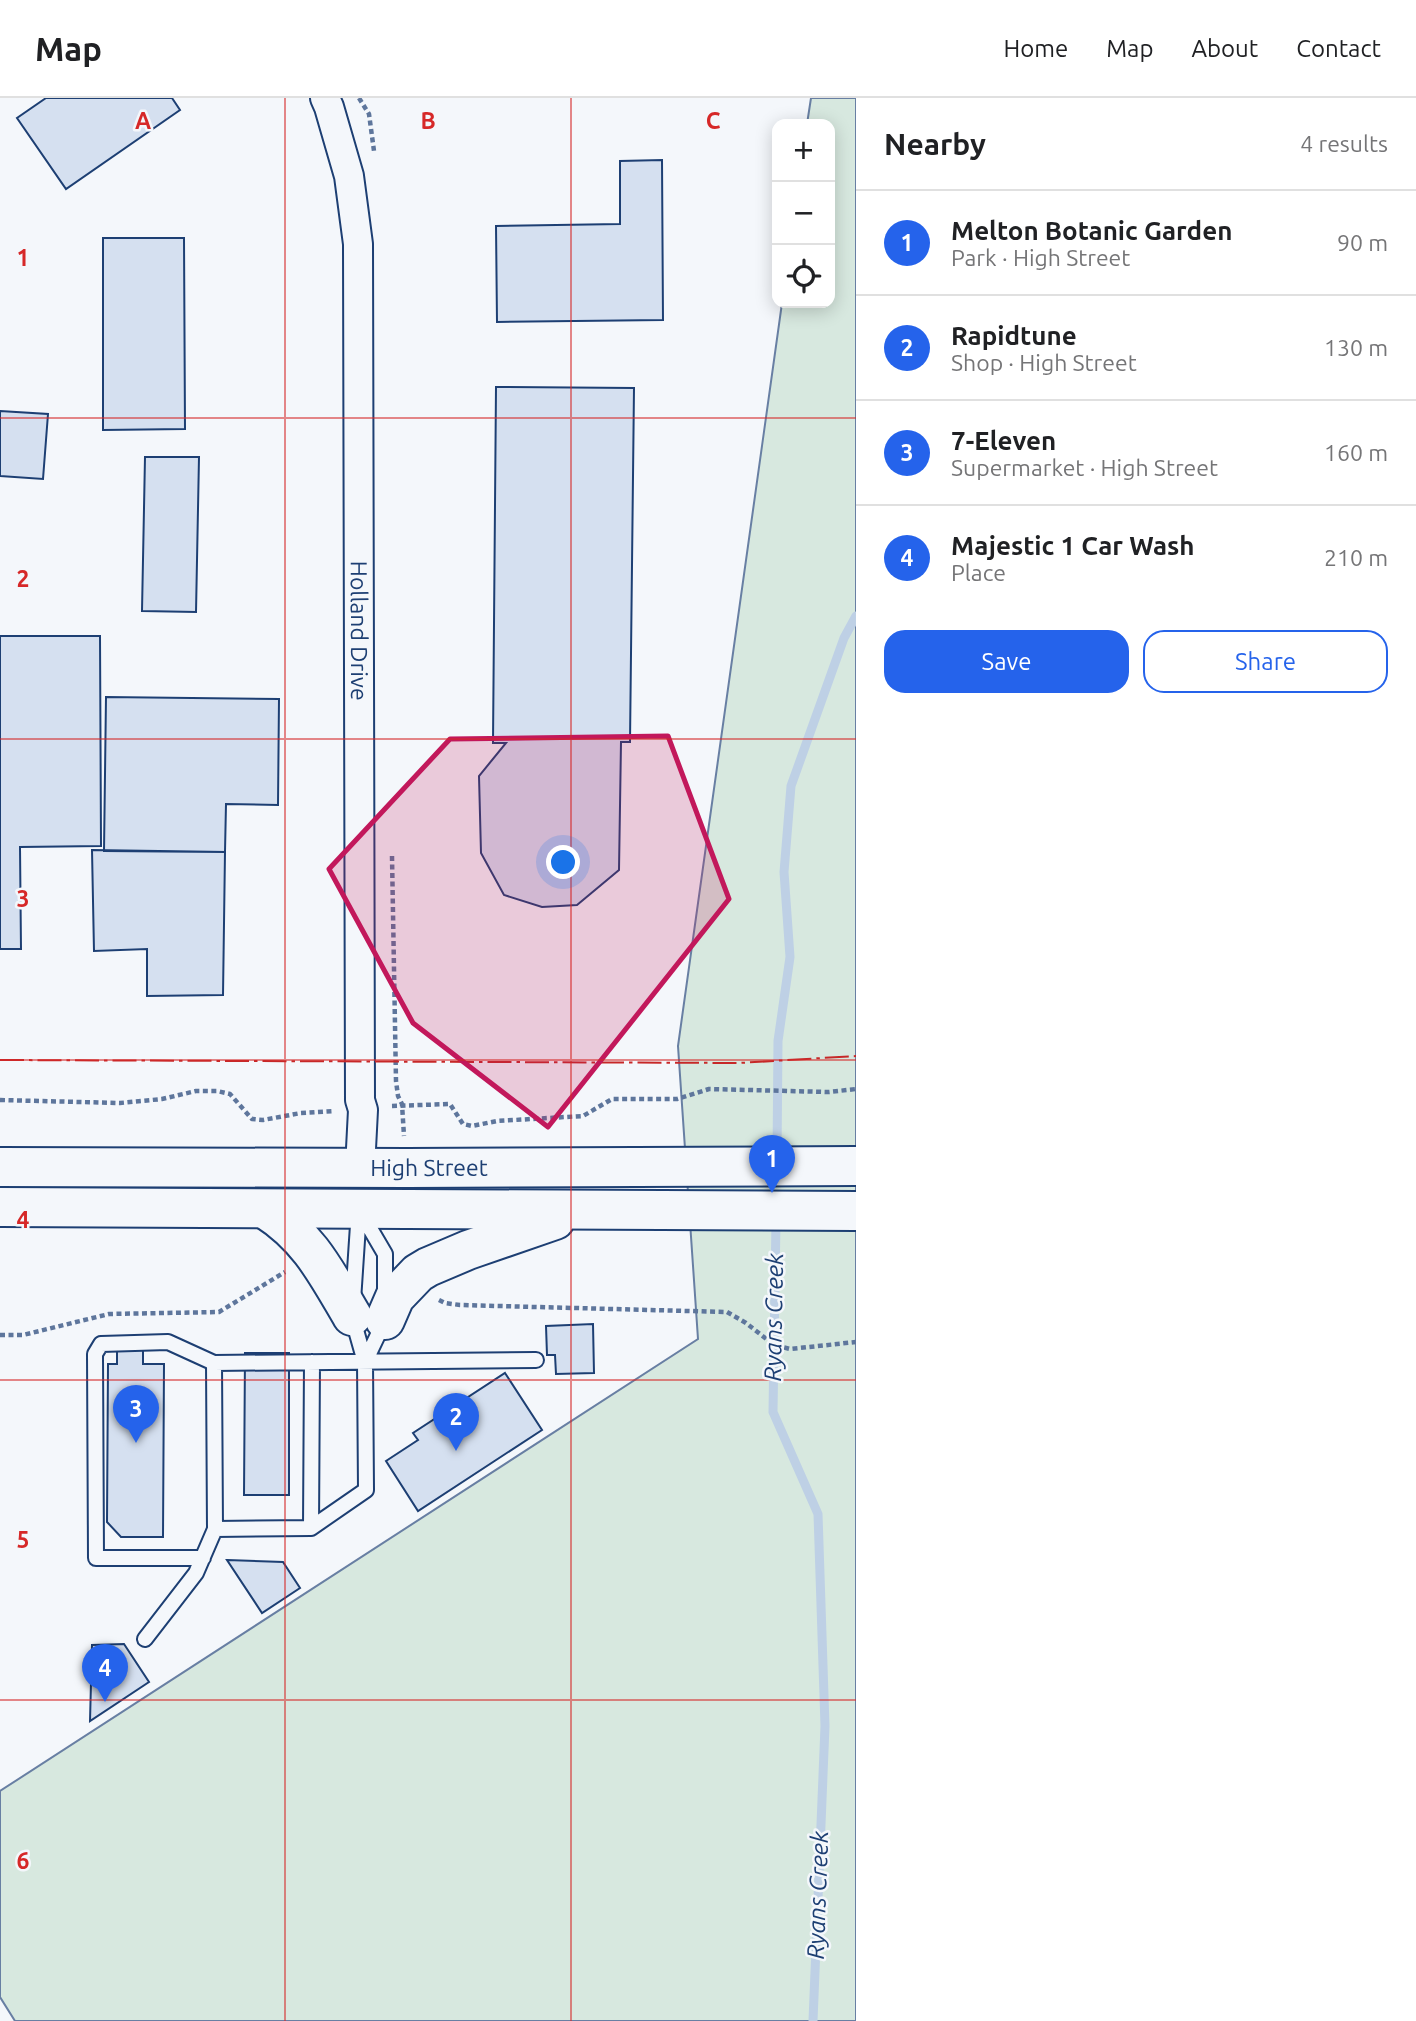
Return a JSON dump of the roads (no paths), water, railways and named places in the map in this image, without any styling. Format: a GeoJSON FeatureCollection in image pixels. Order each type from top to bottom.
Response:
{"type":"FeatureCollection","features":[{"type":"Feature","properties":{"kind":"main road","name":"High Street"},"geometry":{"type":"LineString","coordinates":[[0,1167],[856,1166]]}},
{"type":"Feature","properties":{"kind":"main road"},"geometry":{"type":"LineString","coordinates":[[359,1209],[360,1168]]}},
{"type":"Feature","properties":{"kind":"main road","name":"High Street"},"geometry":{"type":"LineString","coordinates":[[0,1207],[856,1211]]}},
{"type":"Feature","properties":{"kind":"main road"},"geometry":{"type":"LineString","coordinates":[[265,1209],[285,1222],[305,1241],[369,1318],[395,1297],[418,1273],[468,1250],[584,1210]]}},
{"type":"Feature","properties":{"kind":"street","name":"Holland Drive"},"geometry":{"type":"LineString","coordinates":[[325,98],[349,176],[358,244],[360,1100],[363,1110],[360,1168]]}},
{"type":"Feature","properties":{"kind":"lane"},"geometry":{"type":"LineString","coordinates":[[215,1529],[311,1528],[366,1490],[365,1362],[369,1318],[385,1254],[359,1209]]}},
{"type":"Feature","properties":{"kind":"lane"},"geometry":{"type":"LineString","coordinates":[[359,1209],[369,1318],[365,1362]]}},
{"type":"Feature","properties":{"kind":"lane"},"geometry":{"type":"LineString","coordinates":[[203,1558],[96,1558],[95,1354],[101,1344],[168,1342],[214,1363],[536,1360]]}},
{"type":"Feature","properties":{"kind":"lane"},"geometry":{"type":"LineString","coordinates":[[311,1528],[312,1362]]}},
{"type":"Feature","properties":{"kind":"lane"},"geometry":{"type":"LineString","coordinates":[[145,1639],[196,1573],[215,1529],[214,1363]]}},
{"type":"Feature","properties":{"kind":"waterway","name":"Ryans Creek"},"geometry":{"type":"LineString","coordinates":[[777,1157],[778,1041],[790,957],[784,872],[791,786],[844,638],[856,616]]}},
{"type":"Feature","properties":{"kind":"waterway","name":"Ryans Creek"},"geometry":{"type":"LineString","coordinates":[[776,1220],[773,1412],[818,1514],[825,1726],[813,2021]]}},
{"type":"Feature","properties":{"kind":"place","name":"Melton Botanic Garden"},"geometry":{"type":"Point","coordinates":[772,1193]}},
{"type":"Feature","properties":{"kind":"place","name":"7-Eleven"},"geometry":{"type":"Point","coordinates":[136,1443]}},
{"type":"Feature","properties":{"kind":"place","name":"Rapidtune"},"geometry":{"type":"Point","coordinates":[456,1451]}},
{"type":"Feature","properties":{"kind":"place","name":"Majestic 1 Car Wash"},"geometry":{"type":"Point","coordinates":[105,1702]}}]}
